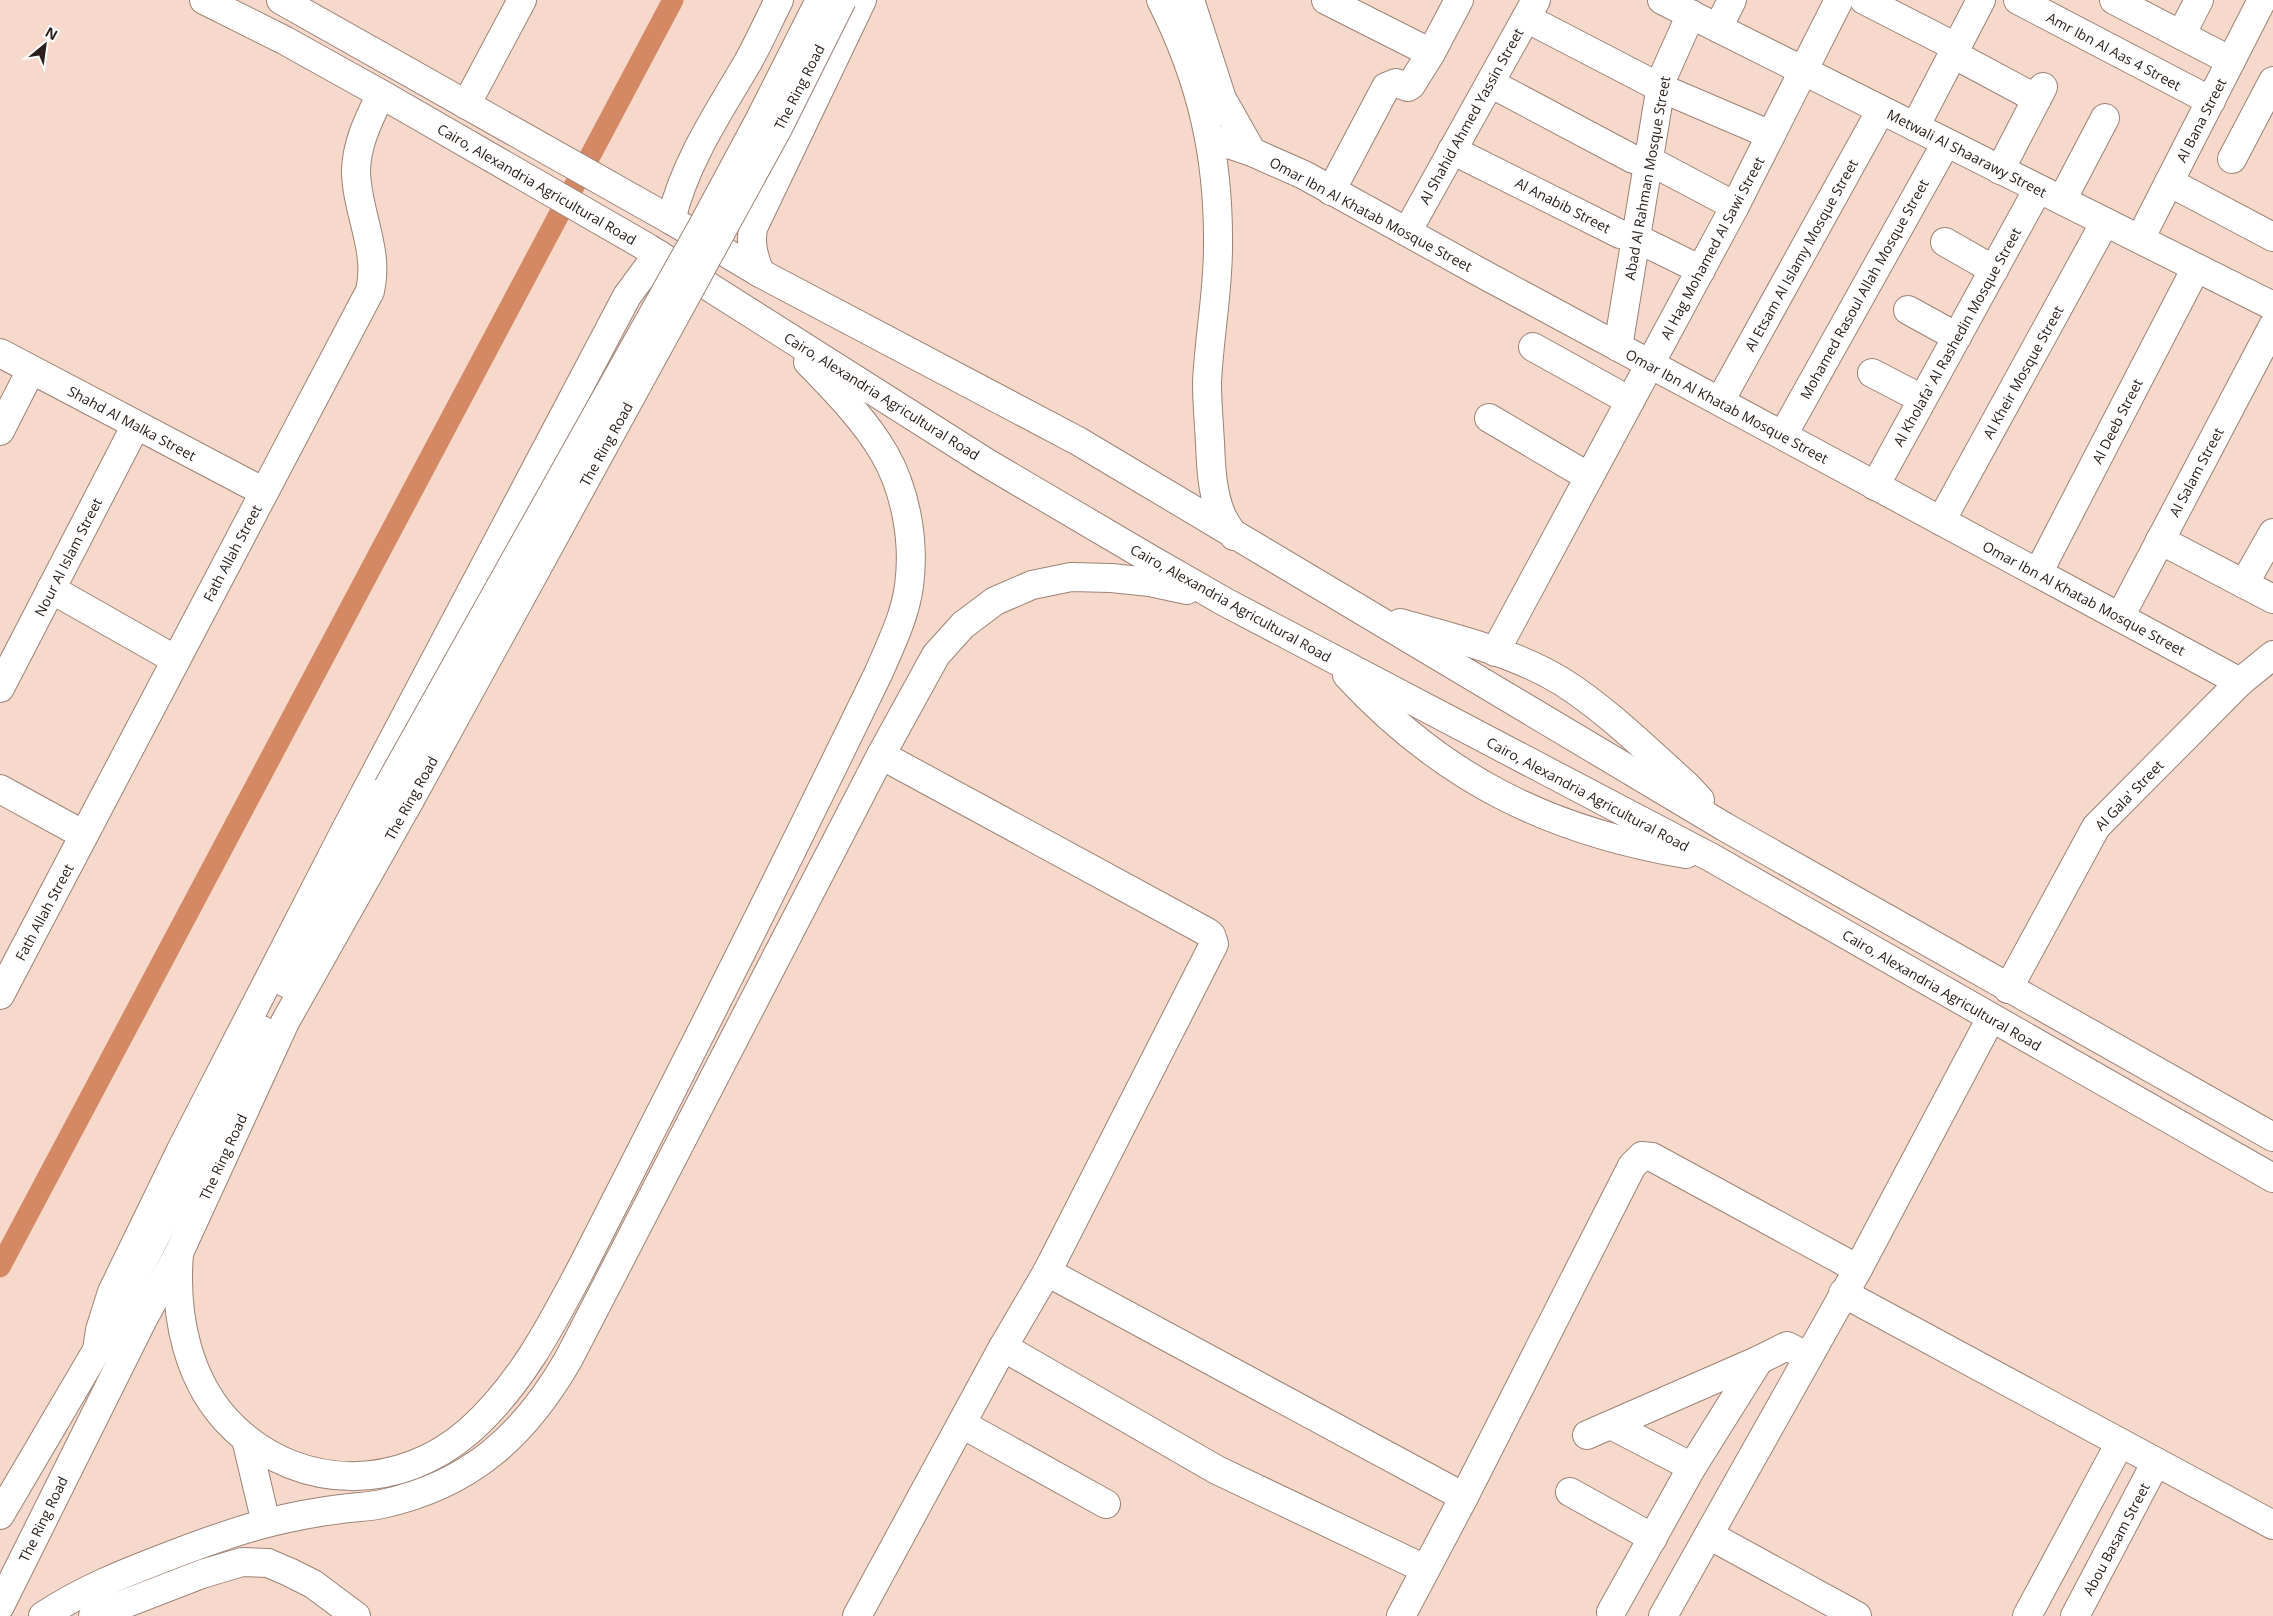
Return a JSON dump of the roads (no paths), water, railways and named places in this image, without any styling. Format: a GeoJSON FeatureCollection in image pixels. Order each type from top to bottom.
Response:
{"type":"FeatureCollection","features":[{"type":"Feature","properties":{"kind":"main road","name":"Cairo, Alexandria Agricultural Road"},"geometry":{"type":"LineString","coordinates":[[204,0],[284,40],[381,94],[653,251],[987,463],[1225,602],[1712,858],[2273,1178]]}},
{"type":"Feature","properties":{"kind":"main road"},"geometry":{"type":"LineString","coordinates":[[281,0],[667,218],[760,273],[1078,442],[1725,827],[2273,1138]]}},
{"type":"Feature","properties":{"kind":"main road"},"geometry":{"type":"LineString","coordinates":[[469,107],[522,0]]}},
{"type":"Feature","properties":{"kind":"main road"},"geometry":{"type":"LineString","coordinates":[[667,218],[707,129],[748,60],[779,0]]}},
{"type":"Feature","properties":{"kind":"main road","name":"The Ring Road"},"geometry":{"type":"LineString","coordinates":[[0,1515],[97,1350],[399,794],[698,235],[820,0]]}},
{"type":"Feature","properties":{"kind":"main road","name":"The Ring Road"},"geometry":{"type":"LineString","coordinates":[[0,1606],[138,1328],[179,1253],[285,1022],[399,794],[778,128],[842,0]]}},
{"type":"Feature","properties":{"kind":"main road"},"geometry":{"type":"LineString","coordinates":[[760,273],[753,254],[752,228],[862,0]]}},
{"type":"Feature","properties":{"kind":"main road"},"geometry":{"type":"LineString","coordinates":[[1161,0],[1176,30],[1199,92],[1210,138],[1216,179],[1218,276],[1207,383],[1210,459],[1214,487],[1221,514],[1234,536]]}},
{"type":"Feature","properties":{"kind":"main road"},"geometry":{"type":"LineString","coordinates":[[1190,0],[1222,99],[1252,152]]}},
{"type":"Feature","properties":{"kind":"main road"},"geometry":{"type":"LineString","coordinates":[[1326,0],[1431,54]]}},
{"type":"Feature","properties":{"kind":"main road"},"geometry":{"type":"LineString","coordinates":[[1331,191],[1386,87],[1396,83],[1408,87],[1411,85],[1431,54],[1459,0]]}},
{"type":"Feature","properties":{"kind":"main road","name":"Metwali Al Shaarawy Street"},"geometry":{"type":"LineString","coordinates":[[1662,0],[2273,306]]}},
{"type":"Feature","properties":{"kind":"main road"},"geometry":{"type":"LineString","coordinates":[[1718,28],[1732,0]]}},
{"type":"Feature","properties":{"kind":"main road","name":"Al Hag Mohamed Al Sawi Street"},"geometry":{"type":"LineString","coordinates":[[1495,652],[1735,206],[1839,0]]}},
{"type":"Feature","properties":{"kind":"main road"},"geometry":{"type":"LineString","coordinates":[[1864,0],[1954,51],[2040,93],[2000,170]]}},
{"type":"Feature","properties":{"kind":"main road"},"geometry":{"type":"LineString","coordinates":[[1915,127],[1981,0]]}},
{"type":"Feature","properties":{"kind":"main road","name":"Amr Ibn Al Aas 4 Street"},"geometry":{"type":"LineString","coordinates":[[2018,0],[2211,101]]}},
{"type":"Feature","properties":{"kind":"main road"},"geometry":{"type":"LineString","coordinates":[[2181,35],[2199,0]]}},
{"type":"Feature","properties":{"kind":"main road"},"geometry":{"type":"LineString","coordinates":[[2120,1],[2231,61]]}},
{"type":"Feature","properties":{"kind":"main road","name":"Al Bana Street"},"geometry":{"type":"LineString","coordinates":[[2140,239],[2231,61],[2265,5]]}},
{"type":"Feature","properties":{"kind":"main road"},"geometry":{"type":"LineString","coordinates":[[1531,9],[1661,88],[1771,135]]}},
{"type":"Feature","properties":{"kind":"main road","name":"Al Shahid Ahmed Yassin Street"},"geometry":{"type":"LineString","coordinates":[[1406,232],[1531,9]]}},
{"type":"Feature","properties":{"kind":"main road","name":"Abad Al Rahman Mosque Street"},"geometry":{"type":"LineString","coordinates":[[1618,347],[1661,88],[1668,64],[1691,14]]}},
{"type":"Feature","properties":{"kind":"main road"},"geometry":{"type":"LineString","coordinates":[[2232,159],[2273,81]]}},
{"type":"Feature","properties":{"kind":"main road"},"geometry":{"type":"LineString","coordinates":[[1490,83],[1633,159],[1648,160],[1735,206]]}},
{"type":"Feature","properties":{"kind":"main road","name":"Fath Allah Street"},"geometry":{"type":"LineString","coordinates":[[0,995],[370,291],[374,271],[356,166],[361,137],[381,94]]}},
{"type":"Feature","properties":{"kind":"main road","name":"Al Etsam Al Islamy Mosque Street"},"geometry":{"type":"LineString","coordinates":[[1720,401],[1881,110]]}},
{"type":"Feature","properties":{"kind":"main road","name":"Al Kholafa' Al Rashedin Mosque Street"},"geometry":{"type":"LineString","coordinates":[[1875,486],[1994,270],[2105,118]]}},
{"type":"Feature","properties":{"kind":"main road","name":"Omar Ibn Al Khatab Mosque Street"},"geometry":{"type":"LineString","coordinates":[[1210,138],[1252,152],[1304,175],[1618,347],[2240,682]]}},
{"type":"Feature","properties":{"kind":"main road","name":"Mohamed Rasoul Allah Mosque Street"},"geometry":{"type":"LineString","coordinates":[[1783,435],[1946,143]]}},
{"type":"Feature","properties":{"kind":"main road","name":"Al Anabib Street"},"geometry":{"type":"LineString","coordinates":[[1452,150],[1620,234],[1636,238],[1701,270]]}},
{"type":"Feature","properties":{"kind":"main road"},"geometry":{"type":"LineString","coordinates":[[2169,182],[2273,237]]}},
{"type":"Feature","properties":{"kind":"main road","name":"Al Kheir Mosque Street"},"geometry":{"type":"LineString","coordinates":[[1941,521],[2105,222]]}},
{"type":"Feature","properties":{"kind":"main road"},"geometry":{"type":"LineString","coordinates":[[1945,242],[1994,270]]}},
{"type":"Feature","properties":{"kind":"main road"},"geometry":{"type":"LineString","coordinates":[[97,1350],[102,1320],[112,1292],[190,1132],[345,831],[653,251]]}},
{"type":"Feature","properties":{"kind":"main road","name":"Al Deeb Street"},"geometry":{"type":"LineString","coordinates":[[2038,573],[2196,268]]}},
{"type":"Feature","properties":{"kind":"main road"},"geometry":{"type":"LineString","coordinates":[[1908,310],[1957,337]]}},
{"type":"Feature","properties":{"kind":"main road"},"geometry":{"type":"LineString","coordinates":[[179,1253],[177,1295],[188,1353],[205,1391],[226,1419],[246,1439],[274,1457],[306,1470],[340,1476],[374,1476],[408,1468],[438,1453],[468,1432],[517,1379],[558,1312],[757,923],[898,630],[909,586],[910,540],[902,495],[884,453],[858,416],[830,384],[769,324]]}},
{"type":"Feature","properties":{"kind":"main road","name":"Al Salam Street"},"geometry":{"type":"LineString","coordinates":[[2120,617],[2273,326]]}},
{"type":"Feature","properties":{"kind":"main road"},"geometry":{"type":"LineString","coordinates":[[1533,347],[1630,401]]}},
{"type":"Feature","properties":{"kind":"main road","name":"Shahd Al Malka Street"},"geometry":{"type":"LineString","coordinates":[[0,353],[264,492]]}},
{"type":"Feature","properties":{"kind":"main road"},"geometry":{"type":"LineString","coordinates":[[0,431],[31,370]]}},
{"type":"Feature","properties":{"kind":"main road"},"geometry":{"type":"LineString","coordinates":[[1872,372],[1922,399]]}},
{"type":"Feature","properties":{"kind":"main road"},"geometry":{"type":"LineString","coordinates":[[1489,418],[1589,477]]}},
{"type":"Feature","properties":{"kind":"main road","name":"Nour Al Islam Street"},"geometry":{"type":"LineString","coordinates":[[0,688],[136,425]]}},
{"type":"Feature","properties":{"kind":"main road"},"geometry":{"type":"LineString","coordinates":[[2244,584],[2273,533]]}},
{"type":"Feature","properties":{"kind":"main road"},"geometry":{"type":"LineString","coordinates":[[2160,540],[2273,599]]}},
{"type":"Feature","properties":{"kind":"main road"},"geometry":{"type":"LineString","coordinates":[[43,1616],[101,1582],[208,1541],[266,1523],[306,1514],[380,1504],[412,1497],[445,1484],[475,1466],[504,1444],[529,1419],[550,1391],[587,1324],[881,755],[936,654],[963,625],[995,601],[1032,585],[1079,578],[1150,582],[1188,590],[1225,602]]}},
{"type":"Feature","properties":{"kind":"main road"},"geometry":{"type":"LineString","coordinates":[[51,590],[176,660]]}},
{"type":"Feature","properties":{"kind":"main road"},"geometry":{"type":"LineString","coordinates":[[1362,612],[1495,652],[1529,664],[1560,681],[1592,702],[1687,786],[1725,827]]}},
{"type":"Feature","properties":{"kind":"main road","name":"Al Gala' Street"},"geometry":{"type":"LineString","coordinates":[[2008,989],[2096,827],[2240,682],[2273,655]]}},
{"type":"Feature","properties":{"kind":"main road"},"geometry":{"type":"LineString","coordinates":[[1330,658],[1368,698],[1408,735],[1453,767],[1500,795],[1550,818],[1603,836],[1656,849],[1712,858]]}},
{"type":"Feature","properties":{"kind":"main road"},"geometry":{"type":"LineString","coordinates":[[857,1616],[1003,1346],[1047,1272],[1213,948],[1214,940],[1207,932],[881,755]]}},
{"type":"Feature","properties":{"kind":"main road"},"geometry":{"type":"LineString","coordinates":[[0,789],[84,834]]}},
{"type":"Feature","properties":{"kind":"main road"},"geometry":{"type":"LineString","coordinates":[[757,923],[787,938]]}},
{"type":"Feature","properties":{"kind":"main road"},"geometry":{"type":"LineString","coordinates":[[1663,1616],[1858,1269],[1991,1018]]}},
{"type":"Feature","properties":{"kind":"main road"},"geometry":{"type":"LineString","coordinates":[[1401,1616],[1464,1497],[1632,1166],[1642,1156],[1652,1157],[1858,1269]]}},
{"type":"Feature","properties":{"kind":"main road"},"geometry":{"type":"LineString","coordinates":[[1047,1272],[1464,1497]]}},
{"type":"Feature","properties":{"kind":"main road"},"geometry":{"type":"LineString","coordinates":[[1843,1293],[2273,1525]]}},
{"type":"Feature","properties":{"kind":"main road"},"geometry":{"type":"LineString","coordinates":[[1003,1346],[1217,1470],[1425,1569]]}},
{"type":"Feature","properties":{"kind":"main road"},"geometry":{"type":"LineString","coordinates":[[1692,1467],[1599,1430],[1787,1346],[1808,1357]]}},
{"type":"Feature","properties":{"kind":"main road"},"geometry":{"type":"LineString","coordinates":[[1611,1612],[1692,1467],[1758,1360]]}},
{"type":"Feature","properties":{"kind":"main road"},"geometry":{"type":"LineString","coordinates":[[962,1424],[1106,1504]]}},
{"type":"Feature","properties":{"kind":"main road"},"geometry":{"type":"LineString","coordinates":[[246,1439],[266,1523]]}},
{"type":"Feature","properties":{"kind":"main road"},"geometry":{"type":"LineString","coordinates":[[2027,1616],[2120,1442]]}},
{"type":"Feature","properties":{"kind":"main road","name":"Abou Basam Street"},"geometry":{"type":"LineString","coordinates":[[2075,1616],[2156,1462]]}},
{"type":"Feature","properties":{"kind":"main road"},"geometry":{"type":"LineString","coordinates":[[1570,1492],[1653,1538]]}},
{"type":"Feature","properties":{"kind":"main road"},"geometry":{"type":"LineString","coordinates":[[1709,1535],[1857,1616]]}},
{"type":"Feature","properties":{"kind":"main road"},"geometry":{"type":"LineString","coordinates":[[93,1616],[202,1574],[242,1562],[268,1563],[289,1572],[313,1584],[356,1616]]}},
{"type":"Feature","properties":{"kind":"waterway"},"geometry":{"type":"LineString","coordinates":[[0,1267],[673,0]]}}]}
